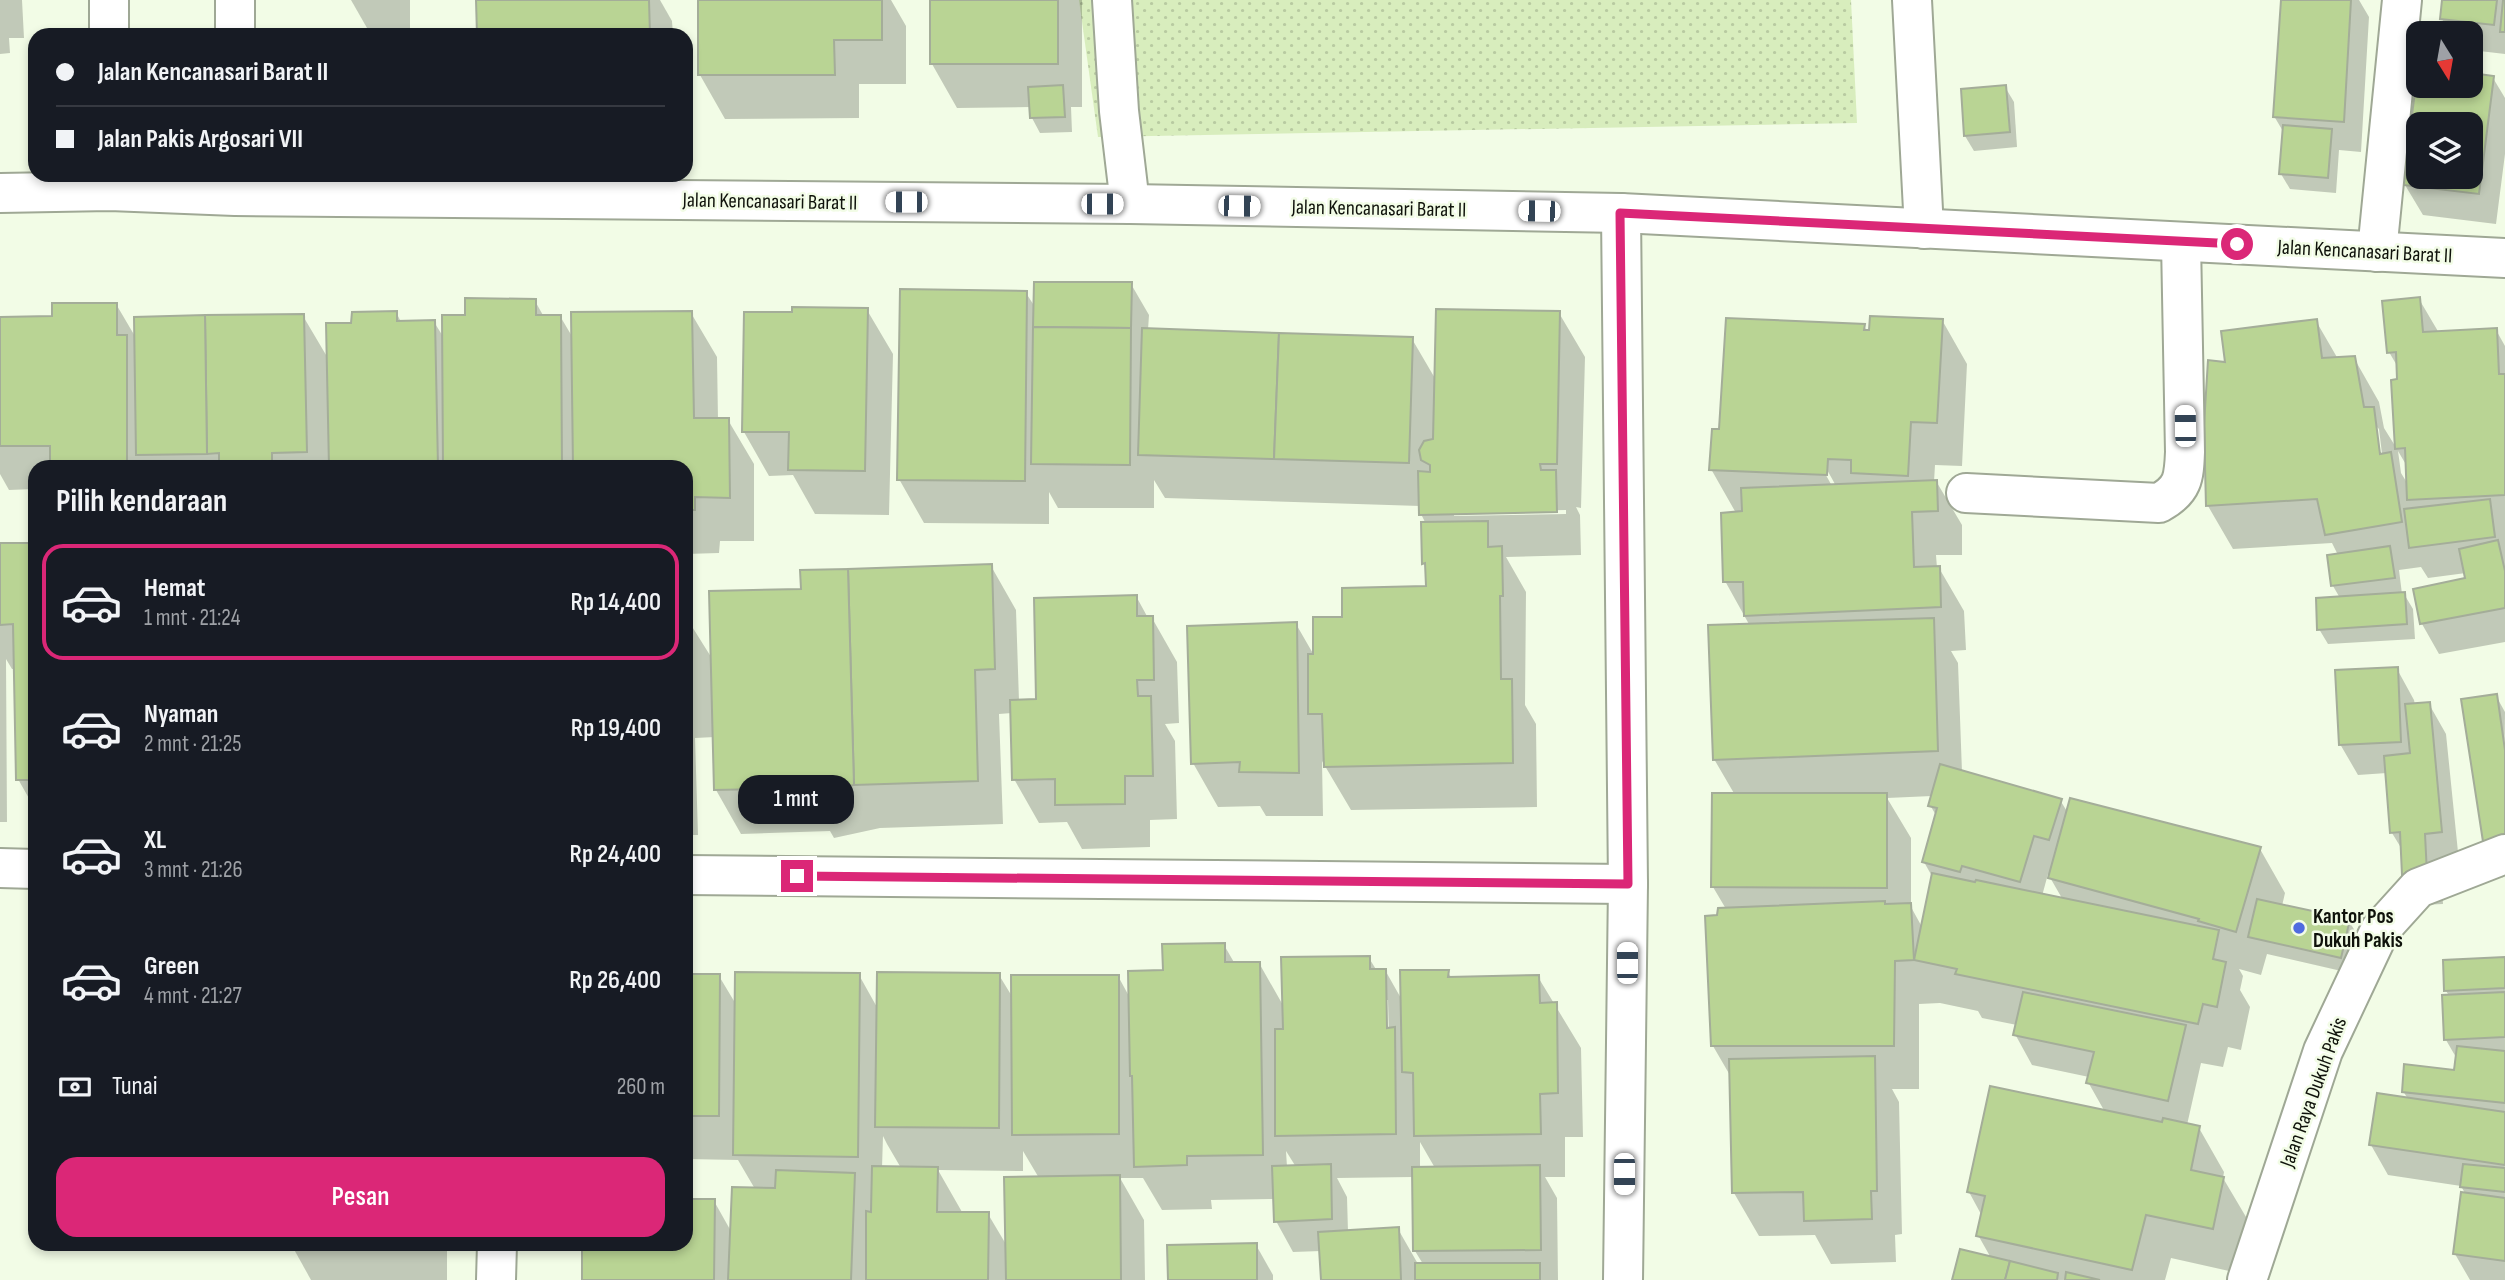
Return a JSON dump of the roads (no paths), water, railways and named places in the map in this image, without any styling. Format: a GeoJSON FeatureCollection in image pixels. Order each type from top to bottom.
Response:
{"type":"FeatureCollection","features":[{"type":"Feature","properties":{"kind":"street"},"geometry":{"type":"LineString","coordinates":[[109,0],[109,28]]}},
{"type":"Feature","properties":{"kind":"street"},"geometry":{"type":"LineString","coordinates":[[235,0],[235,28]]}},
{"type":"Feature","properties":{"kind":"street"},"geometry":{"type":"LineString","coordinates":[[1112,0],[1119,111],[1130,204]]}},
{"type":"Feature","properties":{"kind":"street"},"geometry":{"type":"LineString","coordinates":[[1912,0],[1924,229]]}},
{"type":"Feature","properties":{"kind":"street"},"geometry":{"type":"LineString","coordinates":[[2377,251],[2402,0]]}},
{"type":"Feature","properties":{"kind":"street","name":"Jalan Kencanasari Barat II"},"geometry":{"type":"LineString","coordinates":[[0,193],[110,183],[1620,213],[2505,258]]}},
{"type":"Feature","properties":{"kind":"street"},"geometry":{"type":"LineString","coordinates":[[1620,213],[1628,884],[1623,1280]]}},
{"type":"Feature","properties":{"kind":"street"},"geometry":{"type":"LineString","coordinates":[[1966,493],[2159,503],[2174,495],[2184,477],[2185,452],[2181,242]]}},
{"type":"Feature","properties":{"kind":"street","name":"Jalan Raya Dukuh Pakis"},"geometry":{"type":"LineString","coordinates":[[2247,1280],[2323,1051],[2380,930],[2418,888],[2505,854]]}},
{"type":"Feature","properties":{"kind":"street"},"geometry":{"type":"LineString","coordinates":[[0,868],[28,869]]}},
{"type":"Feature","properties":{"kind":"street"},"geometry":{"type":"LineString","coordinates":[[693,875],[1628,884]]}},
{"type":"Feature","properties":{"kind":"street"},"geometry":{"type":"LineString","coordinates":[[496,1280],[497,1251]]}},
{"type":"Feature","properties":{"kind":"place","name":"Kantor Pos Dukuh Pakis"},"geometry":{"type":"Point","coordinates":[2299,928]}}]}
